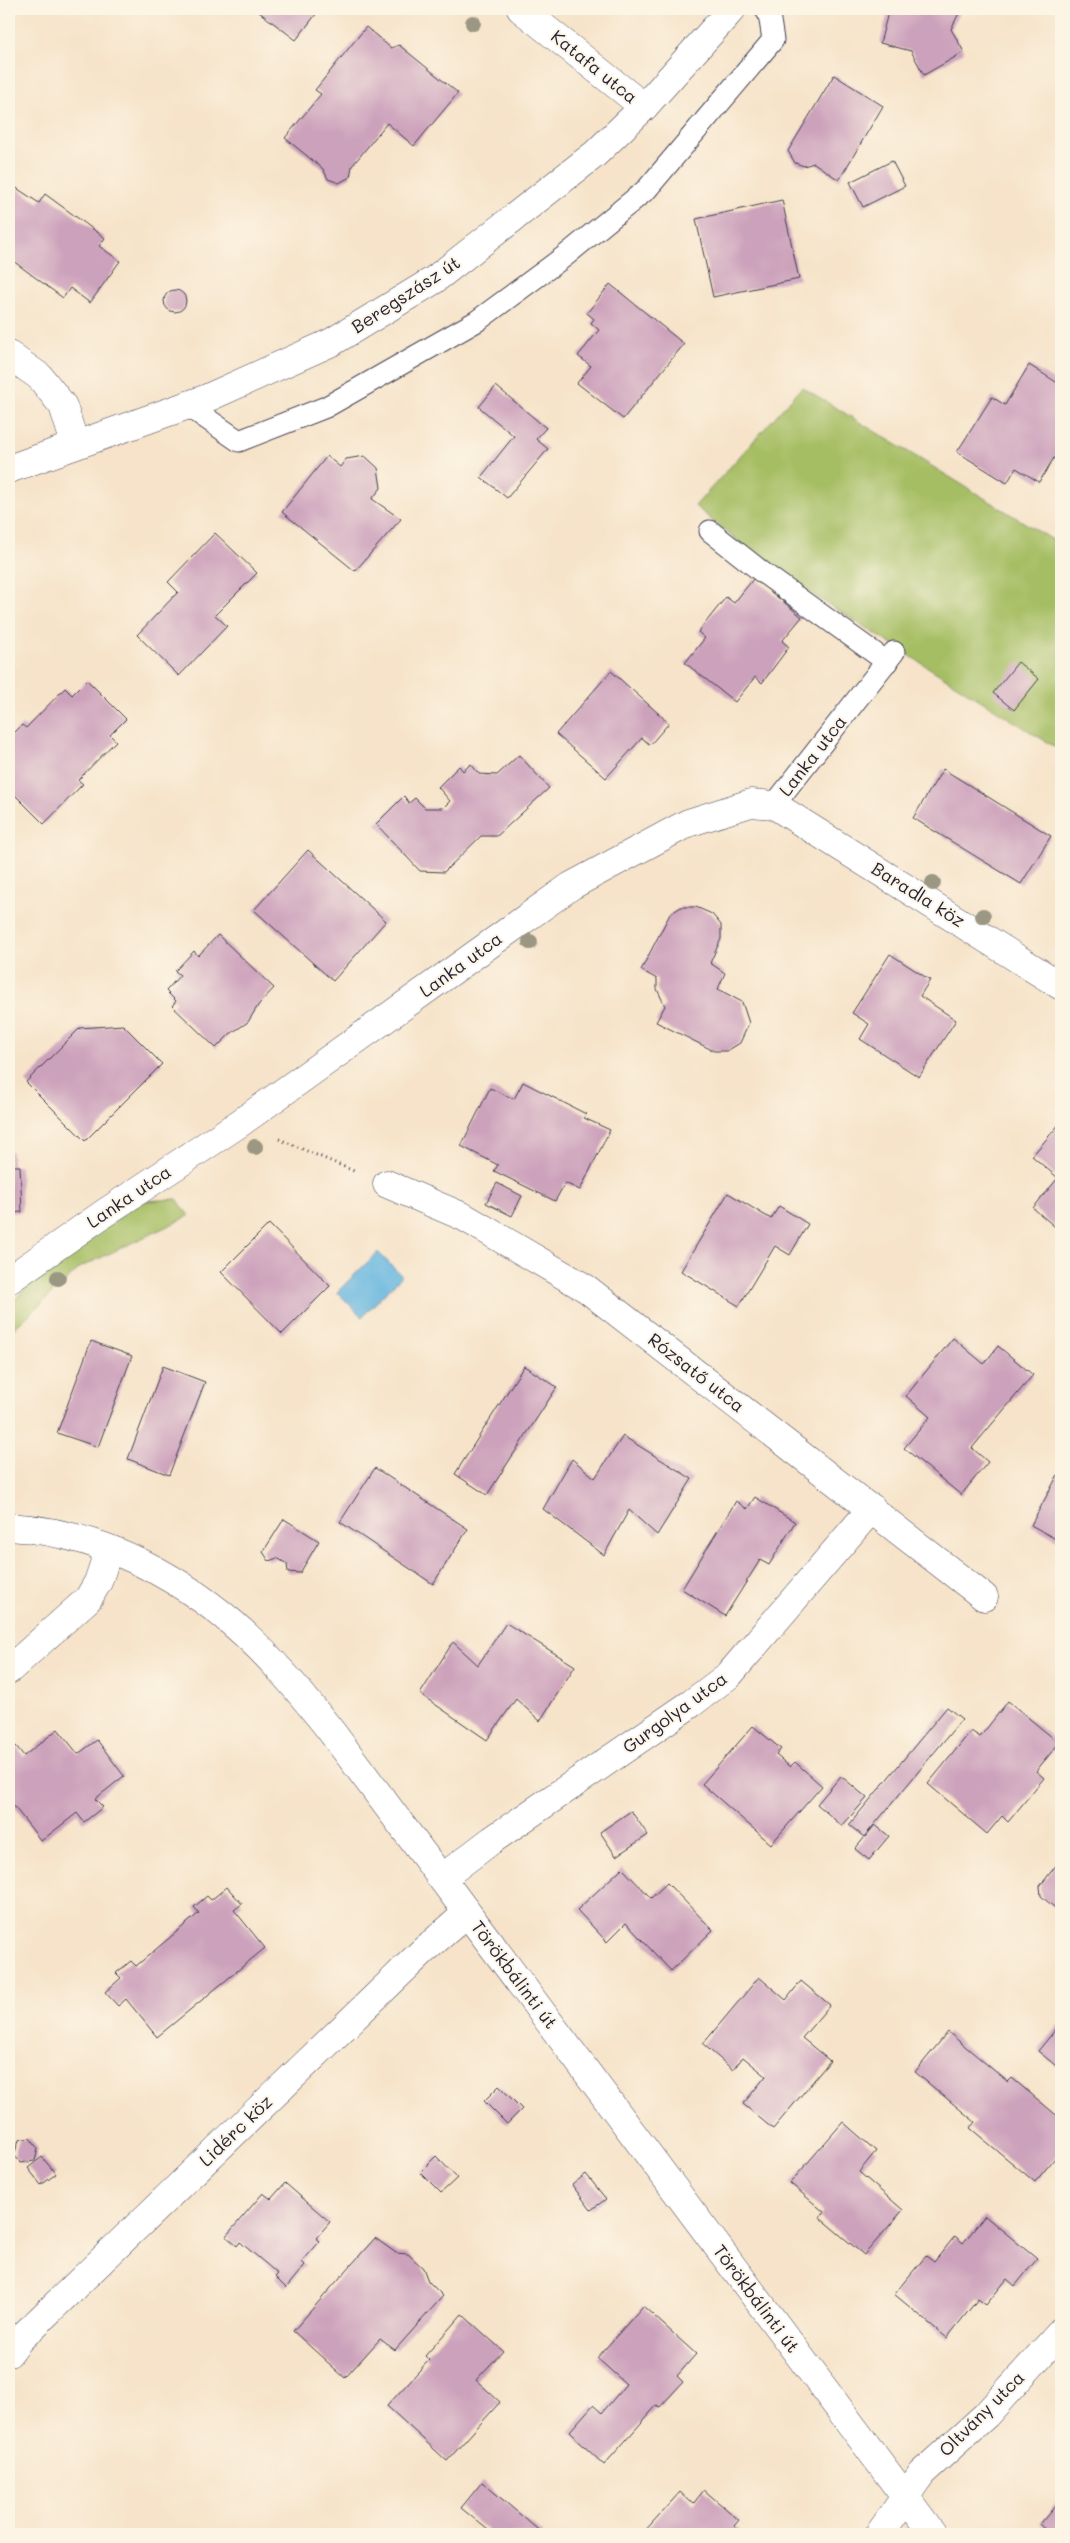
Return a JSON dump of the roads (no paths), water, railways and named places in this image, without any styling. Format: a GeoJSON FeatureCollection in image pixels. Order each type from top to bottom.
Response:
{"type":"FeatureCollection","features":[{"type":"Feature","properties":{"kind":"street","name":"Katafa utca"},"geometry":{"type":"LineString","coordinates":[[521,9],[644,107]]}},
{"type":"Feature","properties":{"kind":"street","name":"Beregszász út"},"geometry":{"type":"LineString","coordinates":[[9,469],[187,405],[332,342],[434,280],[595,154],[644,107],[732,9]]}},
{"type":"Feature","properties":{"kind":"street"},"geometry":{"type":"LineString","coordinates":[[9,355],[40,377],[63,406],[75,444]]}},
{"type":"Feature","properties":{"kind":"street","name":"Lanka utca"},"geometry":{"type":"LineString","coordinates":[[9,1280],[240,1122],[571,886],[688,823],[751,803],[774,805]]}},
{"type":"Feature","properties":{"kind":"street","name":"Baradla köz"},"geometry":{"type":"LineString","coordinates":[[774,805],[1061,986]]}},
{"type":"Feature","properties":{"kind":"street","name":"Rózsatő utca"},"geometry":{"type":"LineString","coordinates":[[387,1184],[464,1217],[587,1289],[872,1508],[984,1597]]}},
{"type":"Feature","properties":{"kind":"street","name":"Gurgolya utca"},"geometry":{"type":"LineString","coordinates":[[442,1878],[492,1840],[692,1703],[729,1674],[872,1508]]}},
{"type":"Feature","properties":{"kind":"street","name":"Törökbálinti út"},"geometry":{"type":"LineString","coordinates":[[9,1527],[67,1536],[109,1549],[154,1568],[197,1595],[241,1631],[280,1669],[331,1731],[442,1878],[904,2498],[933,2534]]}},
{"type":"Feature","properties":{"kind":"street"},"geometry":{"type":"LineString","coordinates":[[9,1670],[88,1599],[98,1582],[109,1549]]}},
{"type":"Feature","properties":{"kind":"street","name":"Lidérc köz"},"geometry":{"type":"LineString","coordinates":[[9,2353],[19,2340],[422,1952],[467,1913]]}},
{"type":"Feature","properties":{"kind":"street","name":"Oltvány utca"},"geometry":{"type":"LineString","coordinates":[[879,2534],[922,2472],[986,2415],[1061,2332]]}},
{"type":"Feature","properties":{"kind":"lane"},"geometry":{"type":"LineString","coordinates":[[187,405],[239,441],[326,407],[476,321],[565,256],[647,189],[774,40],[769,14],[765,9]]}},
{"type":"Feature","properties":{"kind":"lane","name":"Lanka utca"},"geometry":{"type":"LineString","coordinates":[[710,531],[762,572],[891,657],[774,805]]}},
{"type":"Feature","properties":{"kind":"water"},"geometry":{"type":"Polygon","coordinates":[[[378,1252],[402,1276],[362,1317],[337,1292],[378,1252]]]}}]}
